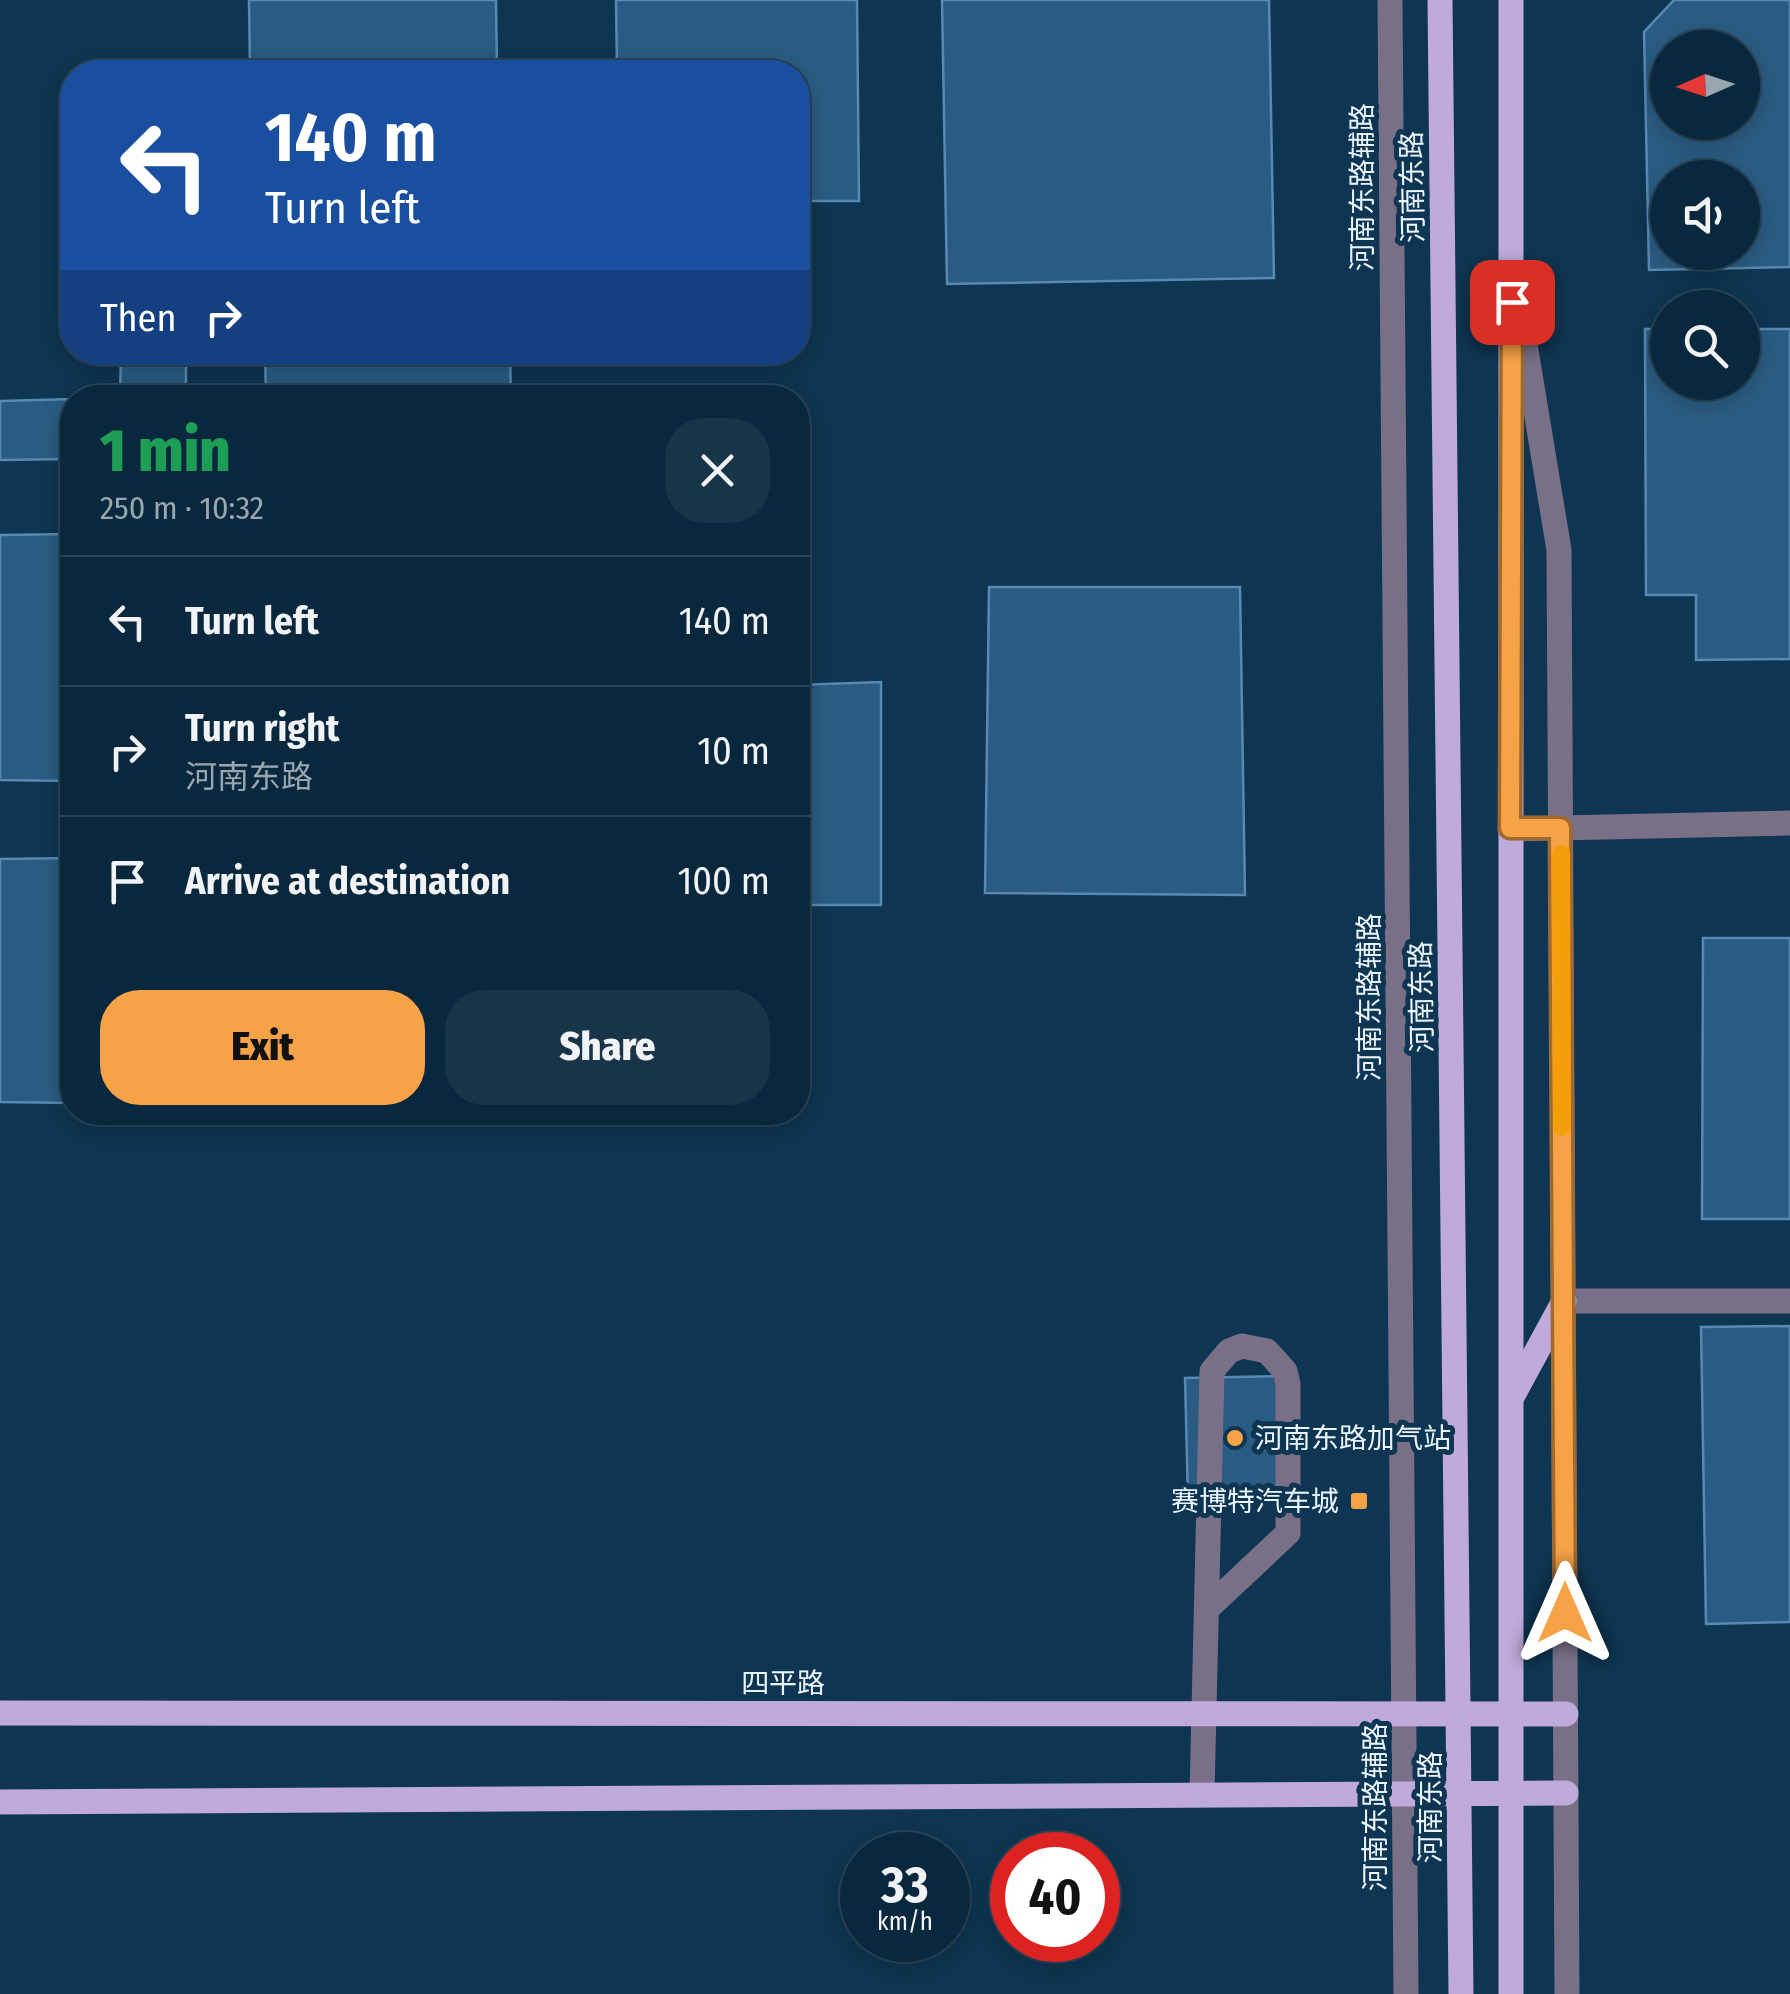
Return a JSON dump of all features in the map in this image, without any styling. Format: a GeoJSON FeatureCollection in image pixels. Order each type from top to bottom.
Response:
{"type":"FeatureCollection","features":[{"type":"Feature","properties":{"kind":"main road","name":"河南东路"},"geometry":{"type":"LineString","coordinates":[[1440,0],[1461,1994]]}},
{"type":"Feature","properties":{"kind":"main road"},"geometry":{"type":"LineString","coordinates":[[1511,0],[1511,1994]]}},
{"type":"Feature","properties":{"kind":"main road"},"geometry":{"type":"LineString","coordinates":[[1510,1399],[1564,1301]]}},
{"type":"Feature","properties":{"kind":"main road","name":"四平路"},"geometry":{"type":"LineString","coordinates":[[0,1713],[1566,1714]]}},
{"type":"Feature","properties":{"kind":"main road"},"geometry":{"type":"LineString","coordinates":[[0,1802],[1566,1792]]}},
{"type":"Feature","properties":{"kind":"street","name":"河南东路辅路"},"geometry":{"type":"LineString","coordinates":[[1390,0],[1406,1994]]}},
{"type":"Feature","properties":{"kind":"street"},"geometry":{"type":"LineString","coordinates":[[1512,265],[1560,550],[1567,1994]]}},
{"type":"Feature","properties":{"kind":"street"},"geometry":{"type":"LineString","coordinates":[[1510,828],[1790,823]]}},
{"type":"Feature","properties":{"kind":"street"},"geometry":{"type":"LineString","coordinates":[[1564,1301],[1790,1301]]}},
{"type":"Feature","properties":{"kind":"street"},"geometry":{"type":"LineString","coordinates":[[1202,1794],[1212,1371],[1229,1351],[1255,1346],[1278,1359],[1288,1384],[1288,1532],[1207,1609]]}},
{"type":"Feature","properties":{"kind":"building"},"geometry":{"type":"Polygon","coordinates":[[[249,0],[496,0],[497,60],[250,60],[249,0]]]}},
{"type":"Feature","properties":{"kind":"building"},"geometry":{"type":"Polygon","coordinates":[[[616,0],[857,0],[859,201],[810,201],[810,60],[617,60],[616,0]]]}},
{"type":"Feature","properties":{"kind":"building"},"geometry":{"type":"Polygon","coordinates":[[[942,0],[1269,0],[1274,278],[947,284],[942,0]]]}},
{"type":"Feature","properties":{"kind":"building"},"geometry":{"type":"Polygon","coordinates":[[[1674,0],[1790,0],[1790,267],[1760,268],[1760,160],[1650,160],[1649,270],[1644,32],[1674,0]]]}},
{"type":"Feature","properties":{"kind":"building"},"geometry":{"type":"Polygon","coordinates":[[[1645,329],[1650,329],[1650,400],[1760,400],[1760,329],[1790,329],[1790,659],[1696,660],[1696,595],[1646,595],[1645,329]]]}},
{"type":"Feature","properties":{"kind":"building"},"geometry":{"type":"Polygon","coordinates":[[[121,365],[186,365],[186,385],[120,385],[121,365]]]}},
{"type":"Feature","properties":{"kind":"building"},"geometry":{"type":"Polygon","coordinates":[[[265,365],[510,365],[511,385],[266,385],[265,365]]]}},
{"type":"Feature","properties":{"kind":"building"},"geometry":{"type":"Polygon","coordinates":[[[60,399],[60,459],[0,460],[0,401],[60,399]]]}},
{"type":"Feature","properties":{"kind":"building"},"geometry":{"type":"Polygon","coordinates":[[[60,534],[60,781],[0,780],[0,535],[60,534]]]}},
{"type":"Feature","properties":{"kind":"building"},"geometry":{"type":"Polygon","coordinates":[[[989,587],[1240,587],[1245,895],[985,893],[989,587]]]}},
{"type":"Feature","properties":{"kind":"building"},"geometry":{"type":"Polygon","coordinates":[[[881,682],[881,905],[810,905],[810,685],[881,682]]]}},
{"type":"Feature","properties":{"kind":"building"},"geometry":{"type":"Polygon","coordinates":[[[60,858],[60,1103],[0,1102],[0,859],[60,858]]]}},
{"type":"Feature","properties":{"kind":"building"},"geometry":{"type":"Polygon","coordinates":[[[1703,938],[1790,938],[1790,1219],[1702,1219],[1703,938]]]}},
{"type":"Feature","properties":{"kind":"building"},"geometry":{"type":"Polygon","coordinates":[[[1790,1326],[1790,1622],[1706,1624],[1701,1327],[1790,1326]]]}},
{"type":"Feature","properties":{"kind":"building","name":"河南东路加气站"},"geometry":{"type":"Polygon","coordinates":[[[1281,1376],[1284,1498],[1188,1501],[1185,1378],[1281,1376]]]}},
{"type":"Feature","properties":{"kind":"slow traffic"},"geometry":{"type":"LineString","coordinates":[[1561,854],[1562,1127]]}},
{"type":"Feature","properties":{"kind":"place","name":"河南东路加气站"},"geometry":{"type":"Point","coordinates":[1235,1438]}},
{"type":"Feature","properties":{"kind":"place","name":"赛博特汽车城"},"geometry":{"type":"Point","coordinates":[1359,1501]}},
{"type":"Feature","properties":{"kind":"route"},"geometry":{"type":"LineString","coordinates":[[1512,302],[1510,828],[1560,828],[1565,1613]]}}]}
